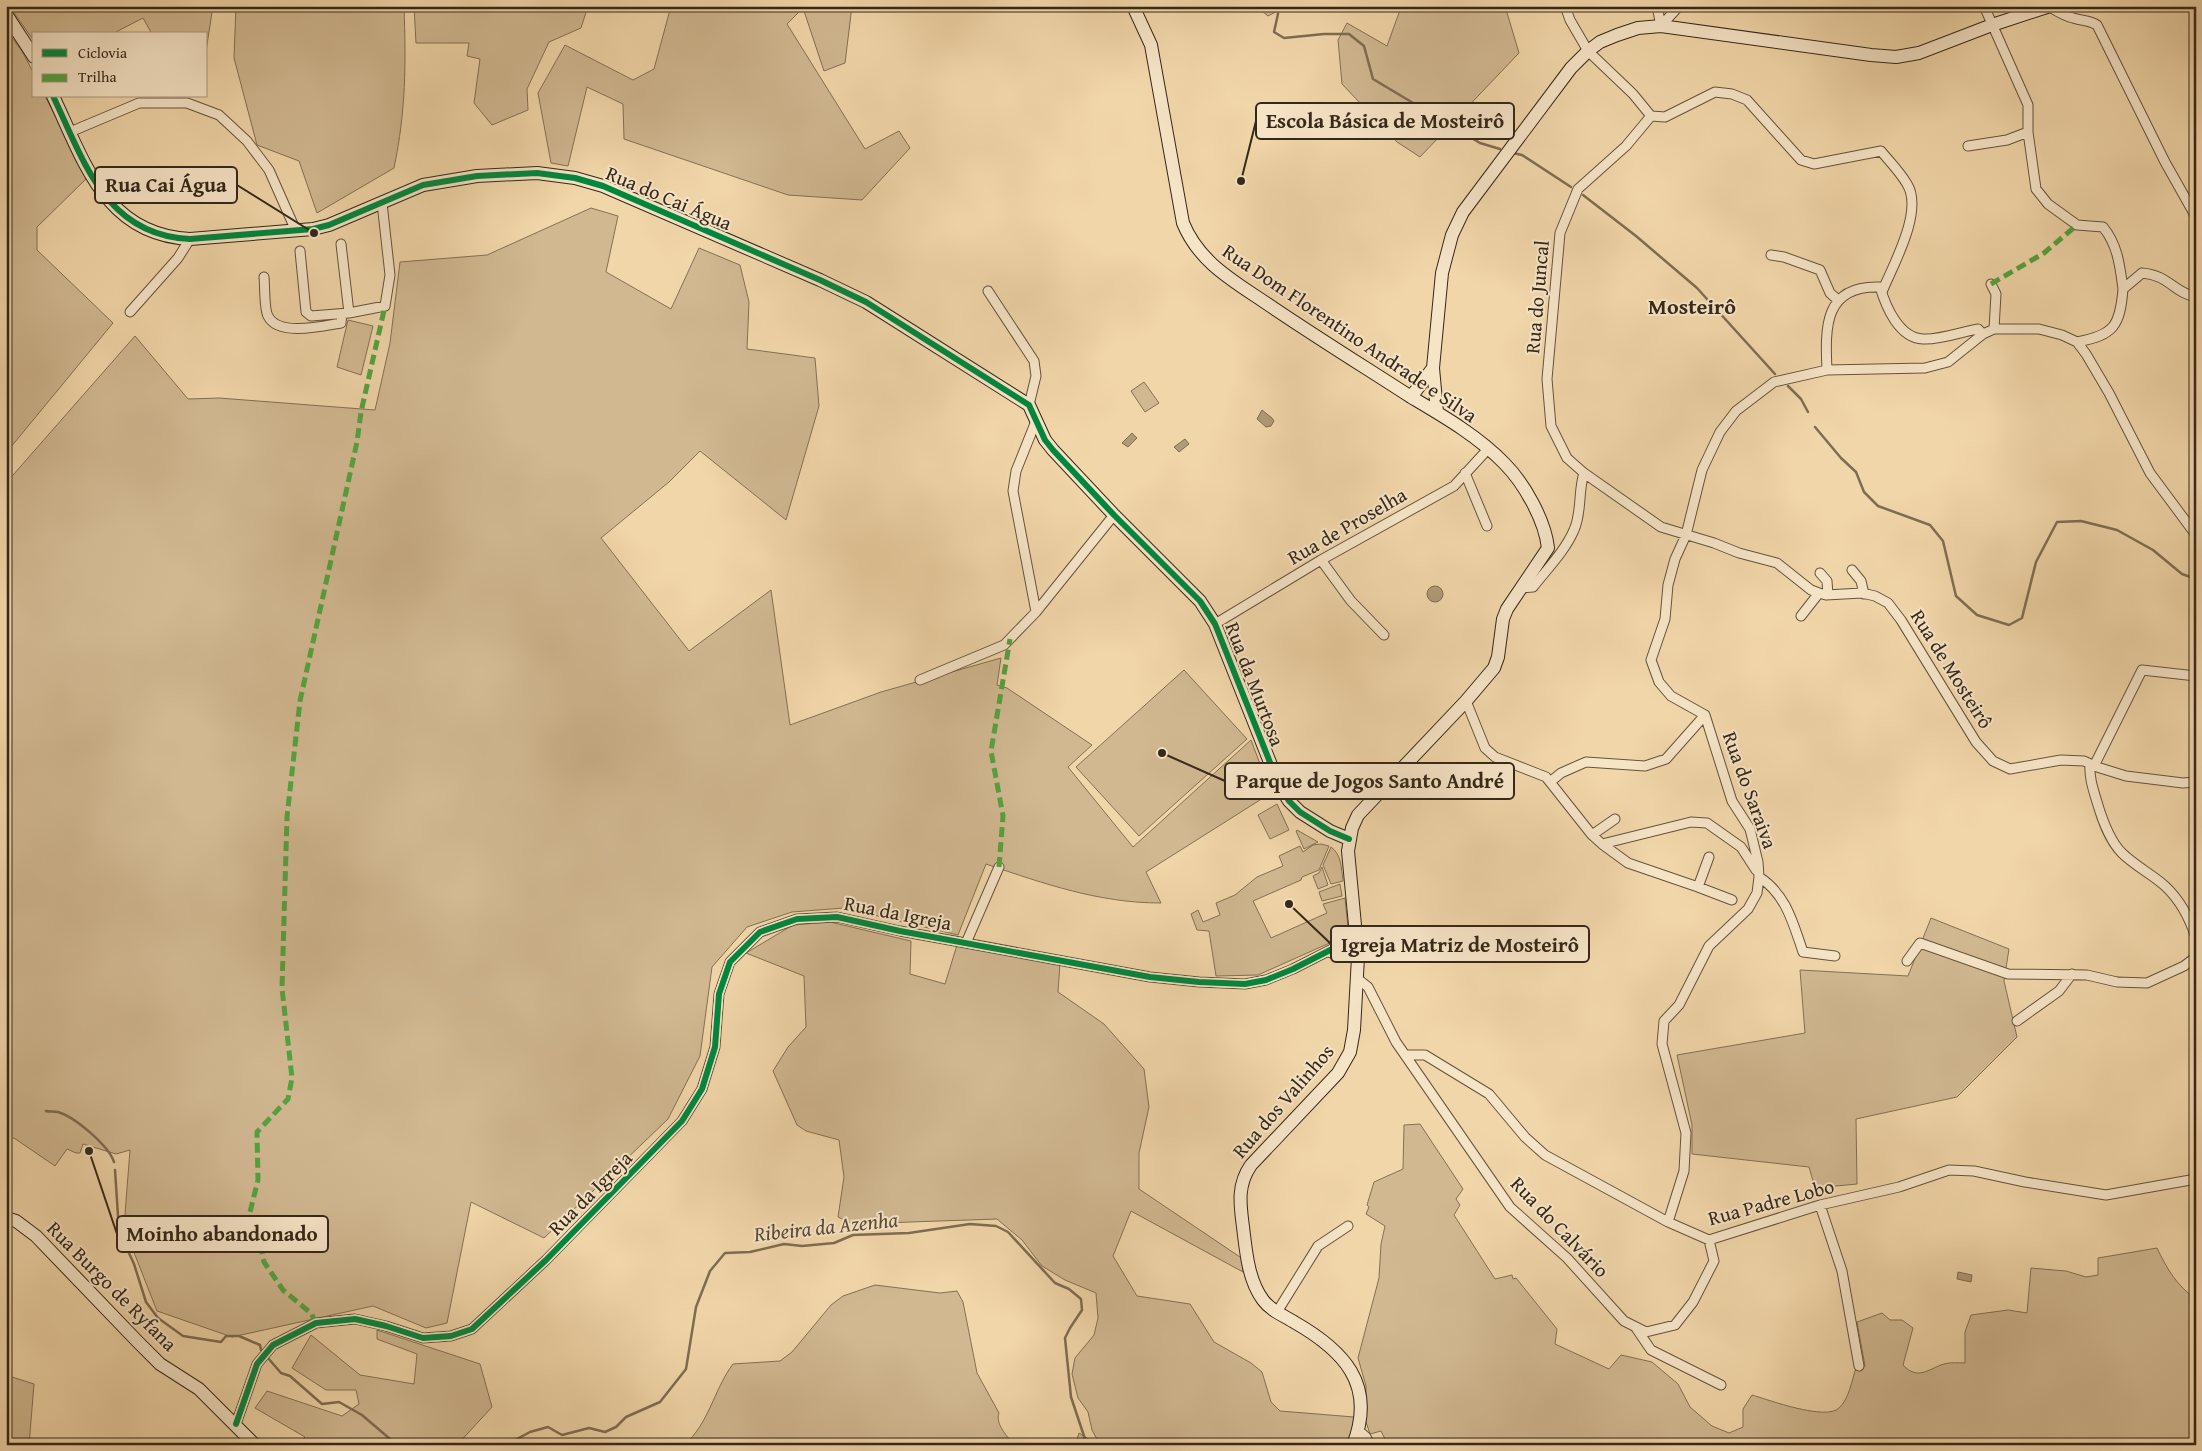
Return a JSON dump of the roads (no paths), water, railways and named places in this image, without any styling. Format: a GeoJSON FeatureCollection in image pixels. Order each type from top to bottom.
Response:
{"type":"FeatureCollection","features":[{"type":"Feature","properties":{"kind":"street","name":"Rua Dom Florentino Andrade e Silva"},"geometry":{"type":"LineString","coordinates":[[1134,6],[1151,45],[1179,207],[1189,237],[1203,256],[1216,269],[1286,317],[1437,412],[1488,449],[1504,462],[1521,483],[1546,532],[1548,548],[1542,560],[1507,609],[1503,619],[1498,657],[1494,668],[1466,702],[1358,814],[1349,839]]}},
{"type":"Feature","properties":{"kind":"street"},"geometry":{"type":"LineString","coordinates":[[1565,6],[1570,20],[1588,51],[1634,94],[1651,116],[1665,117],[1715,92],[1732,94],[1747,100],[1801,160],[1814,164],[1881,150],[1908,185],[1914,200],[1912,220],[1882,292]]}},
{"type":"Feature","properties":{"kind":"street"},"geometry":{"type":"LineString","coordinates":[[1657,6],[1661,26]]}},
{"type":"Feature","properties":{"kind":"street"},"geometry":{"type":"LineString","coordinates":[[1661,26],[1679,6]]}},
{"type":"Feature","properties":{"kind":"street"},"geometry":{"type":"LineString","coordinates":[[1984,6],[2028,105],[2028,132],[2036,189],[2048,204],[2077,225],[2103,227],[2111,236],[2117,253],[2123,289],[2121,315],[2108,332],[2097,338],[2076,342]]}},
{"type":"Feature","properties":{"kind":"street"},"geometry":{"type":"LineString","coordinates":[[1437,412],[1433,368],[1442,273],[1452,235],[1463,212],[1571,68],[1600,42],[1617,34],[1638,28],[1661,26],[1896,57],[1919,53],[1992,25],[2050,6],[2063,15],[2088,20],[2097,25],[2165,162],[2196,217]]}},
{"type":"Feature","properties":{"kind":"street"},"geometry":{"type":"LineString","coordinates":[[6,14],[32,54]]}},
{"type":"Feature","properties":{"kind":"street","name":"Rua do Cai Água"},"geometry":{"type":"LineString","coordinates":[[54,98],[97,186],[121,214],[137,225],[156,234],[176,239],[190,239],[296,231],[329,225],[424,185],[477,176],[537,172],[575,178],[603,186],[820,280],[866,302],[1029,406]]}},
{"type":"Feature","properties":{"kind":"street"},"geometry":{"type":"LineString","coordinates":[[70,132],[139,103],[187,103],[219,115],[247,141],[268,170],[296,231]]}},
{"type":"Feature","properties":{"kind":"street","name":"Rua do Juncal"},"geometry":{"type":"LineString","coordinates":[[1651,116],[1626,146],[1578,188],[1560,233],[1547,379],[1550,426],[1567,458],[1584,473],[1660,527],[1686,535]]}},
{"type":"Feature","properties":{"kind":"street"},"geometry":{"type":"LineString","coordinates":[[1968,146],[2007,140],[2028,132]]}},
{"type":"Feature","properties":{"kind":"street"},"geometry":{"type":"LineString","coordinates":[[300,251],[306,312],[311,316],[346,313],[385,306],[390,275],[382,203]]}},
{"type":"Feature","properties":{"kind":"street"},"geometry":{"type":"LineString","coordinates":[[130,312],[178,258],[190,239]]}},
{"type":"Feature","properties":{"kind":"street"},"geometry":{"type":"LineString","coordinates":[[264,277],[267,316],[276,324],[291,328],[313,328],[341,323],[346,313],[341,244]]}},
{"type":"Feature","properties":{"kind":"street"},"geometry":{"type":"LineString","coordinates":[[1771,255],[1784,256],[1820,270],[1830,292],[1838,300]]}},
{"type":"Feature","properties":{"kind":"street"},"geometry":{"type":"LineString","coordinates":[[2123,289],[2142,273],[2156,274],[2189,296],[2196,297]]}},
{"type":"Feature","properties":{"kind":"street"},"geometry":{"type":"LineString","coordinates":[[1991,284],[1996,294],[1994,329]]}},
{"type":"Feature","properties":{"kind":"street"},"geometry":{"type":"LineString","coordinates":[[1827,370],[1827,326],[1831,310],[1838,300],[1853,291],[1870,287],[1880,287],[1890,315],[1906,333],[1921,340],[1978,329],[1983,334]]}},
{"type":"Feature","properties":{"kind":"street"},"geometry":{"type":"LineString","coordinates":[[988,291],[1034,361],[1036,376],[1029,406],[1036,421],[1016,472],[1013,490],[1036,612]]}},
{"type":"Feature","properties":{"kind":"street"},"geometry":{"type":"LineString","coordinates":[[1550,782],[1561,773],[1586,762],[1646,766],[1666,759],[1705,715],[1671,696],[1658,682],[1652,660],[1664,619],[1668,586],[1675,558],[1686,535],[1702,470],[1720,432],[1736,411],[1774,382],[1827,370],[1925,368],[1948,362],[1983,334],[1994,329],[2039,329],[2062,335],[2076,342],[2086,354],[2109,393],[2150,473],[2196,535]]}},
{"type":"Feature","properties":{"kind":"street"},"geometry":{"type":"LineString","coordinates":[[1411,396],[1433,368]]}},
{"type":"Feature","properties":{"kind":"street","name":"Rua da Murtosa"},"geometry":{"type":"LineString","coordinates":[[1036,421],[1053,450],[1114,515],[1200,601],[1215,624],[1279,785],[1289,801],[1300,812],[1330,831],[1349,839]]}},
{"type":"Feature","properties":{"kind":"street","name":"Rua de Proselha"},"geometry":{"type":"LineString","coordinates":[[1215,624],[1321,560],[1454,486],[1488,449]]}},
{"type":"Feature","properties":{"kind":"street"},"geometry":{"type":"LineString","coordinates":[[1465,473],[1487,526]]}},
{"type":"Feature","properties":{"kind":"street"},"geometry":{"type":"LineString","coordinates":[[1524,584],[1533,587],[1574,529],[1584,473]]}},
{"type":"Feature","properties":{"kind":"street"},"geometry":{"type":"LineString","coordinates":[[920,680],[1004,645],[1036,612],[1114,515]]}},
{"type":"Feature","properties":{"kind":"street"},"geometry":{"type":"LineString","coordinates":[[1686,535],[1776,563],[1811,590],[1824,594]]}},
{"type":"Feature","properties":{"kind":"street"},"geometry":{"type":"LineString","coordinates":[[1321,560],[1351,601],[1384,635]]}},
{"type":"Feature","properties":{"kind":"street"},"geometry":{"type":"LineString","coordinates":[[1852,570],[1861,581],[1864,594]]}},
{"type":"Feature","properties":{"kind":"street"},"geometry":{"type":"LineString","coordinates":[[1801,616],[1824,594],[1827,581],[1820,573]]}},
{"type":"Feature","properties":{"kind":"street","name":"Rua de Mosteirô"},"geometry":{"type":"LineString","coordinates":[[1824,594],[1864,594],[1875,596],[1888,603],[1901,620],[1976,742],[1993,761],[2010,769],[2061,760],[2084,761],[2126,776],[2183,783],[2196,782]]}},
{"type":"Feature","properties":{"kind":"street"},"geometry":{"type":"LineString","coordinates":[[2196,676],[2142,670],[2089,774],[2102,817],[2110,835],[2121,852],[2164,885],[2177,899],[2191,922],[2196,938]]}},
{"type":"Feature","properties":{"kind":"street"},"geometry":{"type":"LineString","coordinates":[[1466,702],[1485,748],[1495,757],[1546,777],[1592,836],[1602,844],[1628,863],[1732,900]]}},
{"type":"Feature","properties":{"kind":"street","name":"Rua do Saraiva"},"geometry":{"type":"LineString","coordinates":[[1705,715],[1732,801],[1750,828],[1758,862],[1759,877]]}},
{"type":"Feature","properties":{"kind":"street"},"geometry":{"type":"LineString","coordinates":[[1592,836],[1615,819]]}},
{"type":"Feature","properties":{"kind":"street"},"geometry":{"type":"LineString","coordinates":[[1602,844],[1692,822],[1707,823],[1741,847],[1753,863],[1759,877],[1757,893],[1748,908],[1709,946],[1679,1005],[1664,1021],[1662,1044],[1686,1133],[1684,1171],[1668,1222]]}},
{"type":"Feature","properties":{"kind":"street","name":"Rua dos Valinhos"},"geometry":{"type":"LineString","coordinates":[[1349,839],[1348,856],[1358,957],[1353,1037],[1346,1060],[1333,1078],[1251,1165],[1241,1186],[1240,1203],[1254,1285],[1265,1302],[1277,1312],[1324,1340],[1340,1354],[1354,1375],[1359,1390],[1360,1408],[1358,1430],[1353,1445]]}},
{"type":"Feature","properties":{"kind":"street"},"geometry":{"type":"LineString","coordinates":[[1698,887],[1709,857]]}},
{"type":"Feature","properties":{"kind":"street"},"geometry":{"type":"LineString","coordinates":[[966,943],[999,867]]}},
{"type":"Feature","properties":{"kind":"street"},"geometry":{"type":"LineString","coordinates":[[1759,877],[1772,885],[1789,912],[1803,952],[1835,956]]}},
{"type":"Feature","properties":{"kind":"street","name":"Rua da Igreja"},"geometry":{"type":"LineString","coordinates":[[236,1424],[257,1364],[273,1344],[316,1323],[355,1319],[423,1338],[452,1336],[472,1329],[508,1296],[682,1121],[702,1089],[715,1047],[719,994],[730,962],[760,932],[797,920],[837,917],[1150,977],[1245,984],[1266,980],[1293,969],[1344,943],[1357,942]]}},
{"type":"Feature","properties":{"kind":"street"},"geometry":{"type":"LineString","coordinates":[[1907,961],[1920,943],[2008,974],[2072,974],[2087,975],[2117,982],[2147,983],[2184,966],[2196,957]]}},
{"type":"Feature","properties":{"kind":"street"},"geometry":{"type":"LineString","coordinates":[[1327,952],[1358,957]]}},
{"type":"Feature","properties":{"kind":"street"},"geometry":{"type":"LineString","coordinates":[[2017,1021],[2059,992],[2072,974]]}},
{"type":"Feature","properties":{"kind":"street","name":"Rua do Calvário"},"geometry":{"type":"LineString","coordinates":[[1358,979],[1368,987],[1396,1042],[1510,1207],[1567,1258],[1624,1320],[1635,1326]]}},
{"type":"Feature","properties":{"kind":"street","name":"Rua Padre Lobo"},"geometry":{"type":"LineString","coordinates":[[1406,1055],[1425,1055],[1489,1094],[1524,1136],[1545,1155],[1668,1222],[1709,1240],[1820,1205],[1899,1187],[1948,1170],[1974,1171],[2025,1182],[2106,1195],[2196,1179]]}},
{"type":"Feature","properties":{"kind":"street"},"geometry":{"type":"LineString","coordinates":[[1820,1205],[1842,1271],[1859,1366]]}},
{"type":"Feature","properties":{"kind":"street","name":"Rua Burgo de Ryfana"},"geometry":{"type":"LineString","coordinates":[[6,1218],[16,1221],[36,1236],[142,1347],[160,1364],[199,1389],[255,1445]]}},
{"type":"Feature","properties":{"kind":"street"},"geometry":{"type":"LineString","coordinates":[[1277,1312],[1318,1246],[1348,1226]]}},
{"type":"Feature","properties":{"kind":"street"},"geometry":{"type":"LineString","coordinates":[[1635,1326],[1646,1332],[1675,1325],[1693,1302],[1714,1260],[1709,1240]]}},
{"type":"Feature","properties":{"kind":"street"},"geometry":{"type":"LineString","coordinates":[[1635,1326],[1651,1350],[1721,1385]]}},
{"type":"Feature","properties":{"kind":"street"},"geometry":{"type":"LineString","coordinates":[[1358,1430],[1366,1437],[1370,1445]]}},
{"type":"Feature","properties":{"kind":"waterway"},"geometry":{"type":"LineString","coordinates":[[1277,6],[1278,14],[1274,32],[1284,38],[1324,34],[1349,34],[1364,46],[1373,79],[1480,143],[1500,149]]}},
{"type":"Feature","properties":{"kind":"waterway"},"geometry":{"type":"LineString","coordinates":[[1513,153],[1522,155],[1571,187]]}},
{"type":"Feature","properties":{"kind":"waterway"},"geometry":{"type":"LineString","coordinates":[[1583,195],[1636,236],[1697,288],[1775,374]]}},
{"type":"Feature","properties":{"kind":"waterway"},"geometry":{"type":"LineString","coordinates":[[1788,386],[1801,399],[1808,412]]}},
{"type":"Feature","properties":{"kind":"waterway"},"geometry":{"type":"LineString","coordinates":[[1815,427],[1841,458],[1856,472],[1864,492],[1878,506],[1930,525],[1943,541],[1956,596],[1977,615],[2009,625],[2022,618],[2036,562],[2057,522],[2081,521],[2117,530],[2153,550],[2182,574],[2196,579]]}},
{"type":"Feature","properties":{"kind":"waterway"},"geometry":{"type":"LineString","coordinates":[[46,1111],[58,1112],[82,1126],[99,1140],[114,1162]]}},
{"type":"Feature","properties":{"kind":"waterway","name":"Ribeira da Azenha"},"geometry":{"type":"LineString","coordinates":[[115,1170],[119,1231],[134,1264],[146,1302],[158,1318],[183,1336],[221,1342],[226,1336],[239,1336],[260,1345],[261,1350]]}},
{"type":"Feature","properties":{"kind":"waterway","name":"Ribeira da Azenha"},"geometry":{"type":"LineString","coordinates":[[506,1445],[530,1432],[548,1427],[562,1435],[589,1428],[605,1432],[616,1427],[626,1417],[660,1402],[686,1369],[696,1307],[710,1271],[725,1253],[750,1252],[784,1244],[802,1246],[834,1243],[853,1235],[909,1233],[970,1224],[996,1226],[1008,1232],[1055,1283],[1069,1289],[1081,1299],[1082,1310],[1065,1338],[1071,1397],[1087,1445]]}},
{"type":"Feature","properties":{"kind":"waterway","name":"Ribeira da Azenha"},"geometry":{"type":"LineString","coordinates":[[268,1358],[281,1373],[290,1376],[322,1404],[339,1402],[362,1415],[397,1445]]}},
{"type":"Feature","properties":{"kind":"place","name":"Escola Básica de Mosteirô"},"geometry":{"type":"Point","coordinates":[1241,181]}},
{"type":"Feature","properties":{"kind":"place","name":"Rua Cai Água"},"geometry":{"type":"Point","coordinates":[314,233]}},
{"type":"Feature","properties":{"kind":"place","name":"Parque de Jogos Santo André"},"geometry":{"type":"Point","coordinates":[1162,753]}},
{"type":"Feature","properties":{"kind":"place","name":"Igreja Matriz de Mosteirô"},"geometry":{"type":"Point","coordinates":[1289,904]}},
{"type":"Feature","properties":{"kind":"place","name":"Moinho abandonado"},"geometry":{"type":"Point","coordinates":[89,1151]}},
{"type":"Feature","properties":{"kind":"district","name":"Mosteirô"},"geometry":{"type":"Point","coordinates":[1692,306]}}]}
